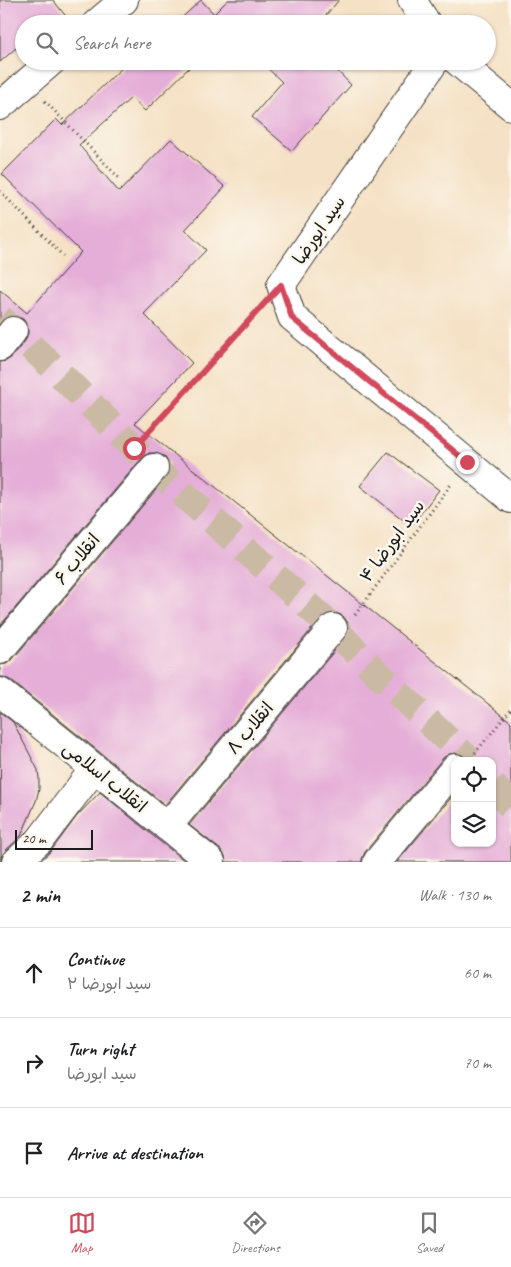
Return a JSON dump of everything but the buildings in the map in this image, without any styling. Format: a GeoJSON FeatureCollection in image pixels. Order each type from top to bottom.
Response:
{"type":"FeatureCollection","features":[{"type":"Feature","properties":{"kind":"street"},"geometry":{"type":"LineString","coordinates":[[106,15],[124,0]]}},
{"type":"Feature","properties":{"kind":"street"},"geometry":{"type":"LineString","coordinates":[[412,0],[421,15]]}},
{"type":"Feature","properties":{"kind":"street"},"geometry":{"type":"LineString","coordinates":[[0,106],[42,70]]}},
{"type":"Feature","properties":{"kind":"street","name":"سید ابورضا"},"geometry":{"type":"LineString","coordinates":[[281,285],[429,70]]}},
{"type":"Feature","properties":{"kind":"street"},"geometry":{"type":"LineString","coordinates":[[468,70],[511,106]]}},
{"type":"Feature","properties":{"kind":"street"},"geometry":{"type":"LineString","coordinates":[[281,285],[292,318],[511,499]]}},
{"type":"Feature","properties":{"kind":"street","name":"انقلاب ۶"},"geometry":{"type":"LineString","coordinates":[[0,650],[154,468]]}},
{"type":"Feature","properties":{"kind":"street","name":"انقلاب ۸"},"geometry":{"type":"LineString","coordinates":[[167,827],[342,624]]}},
{"type":"Feature","properties":{"kind":"street","name":"انقلاب اسلامی"},"geometry":{"type":"LineString","coordinates":[[0,692],[211,862]]}},
{"type":"Feature","properties":{"kind":"street"},"geometry":{"type":"LineString","coordinates":[[16,862],[39,841],[94,769]]}},
{"type":"Feature","properties":{"kind":"street"},"geometry":{"type":"LineString","coordinates":[[378,862],[451,775]]}},
{"type":"Feature","properties":{"kind":"path"},"geometry":{"type":"LineString","coordinates":[[28,82],[119,178]]}},
{"type":"Feature","properties":{"kind":"path"},"geometry":{"type":"LineString","coordinates":[[0,190],[63,256]]}},
{"type":"Feature","properties":{"kind":"path"},"geometry":{"type":"LineString","coordinates":[[134,448],[281,285]]}},
{"type":"Feature","properties":{"kind":"path","name":"سید ابورضا ۴"},"geometry":{"type":"LineString","coordinates":[[342,624],[467,462]]}},
{"type":"Feature","properties":{"kind":"path"},"geometry":{"type":"LineString","coordinates":[[467,757],[511,709]]}},
{"type":"Feature","properties":{"kind":"tunnel"},"geometry":{"type":"LineString","coordinates":[[0,318],[55,369],[154,468],[333,628],[381,677],[466,757]]}},
{"type":"Feature","properties":{"kind":"tunnel"},"geometry":{"type":"LineString","coordinates":[[496,789],[511,806]]}},
{"type":"Feature","properties":{"kind":"route"},"geometry":{"type":"LineString","coordinates":[[134,448],[281,285],[292,318],[467,462]]}}]}
